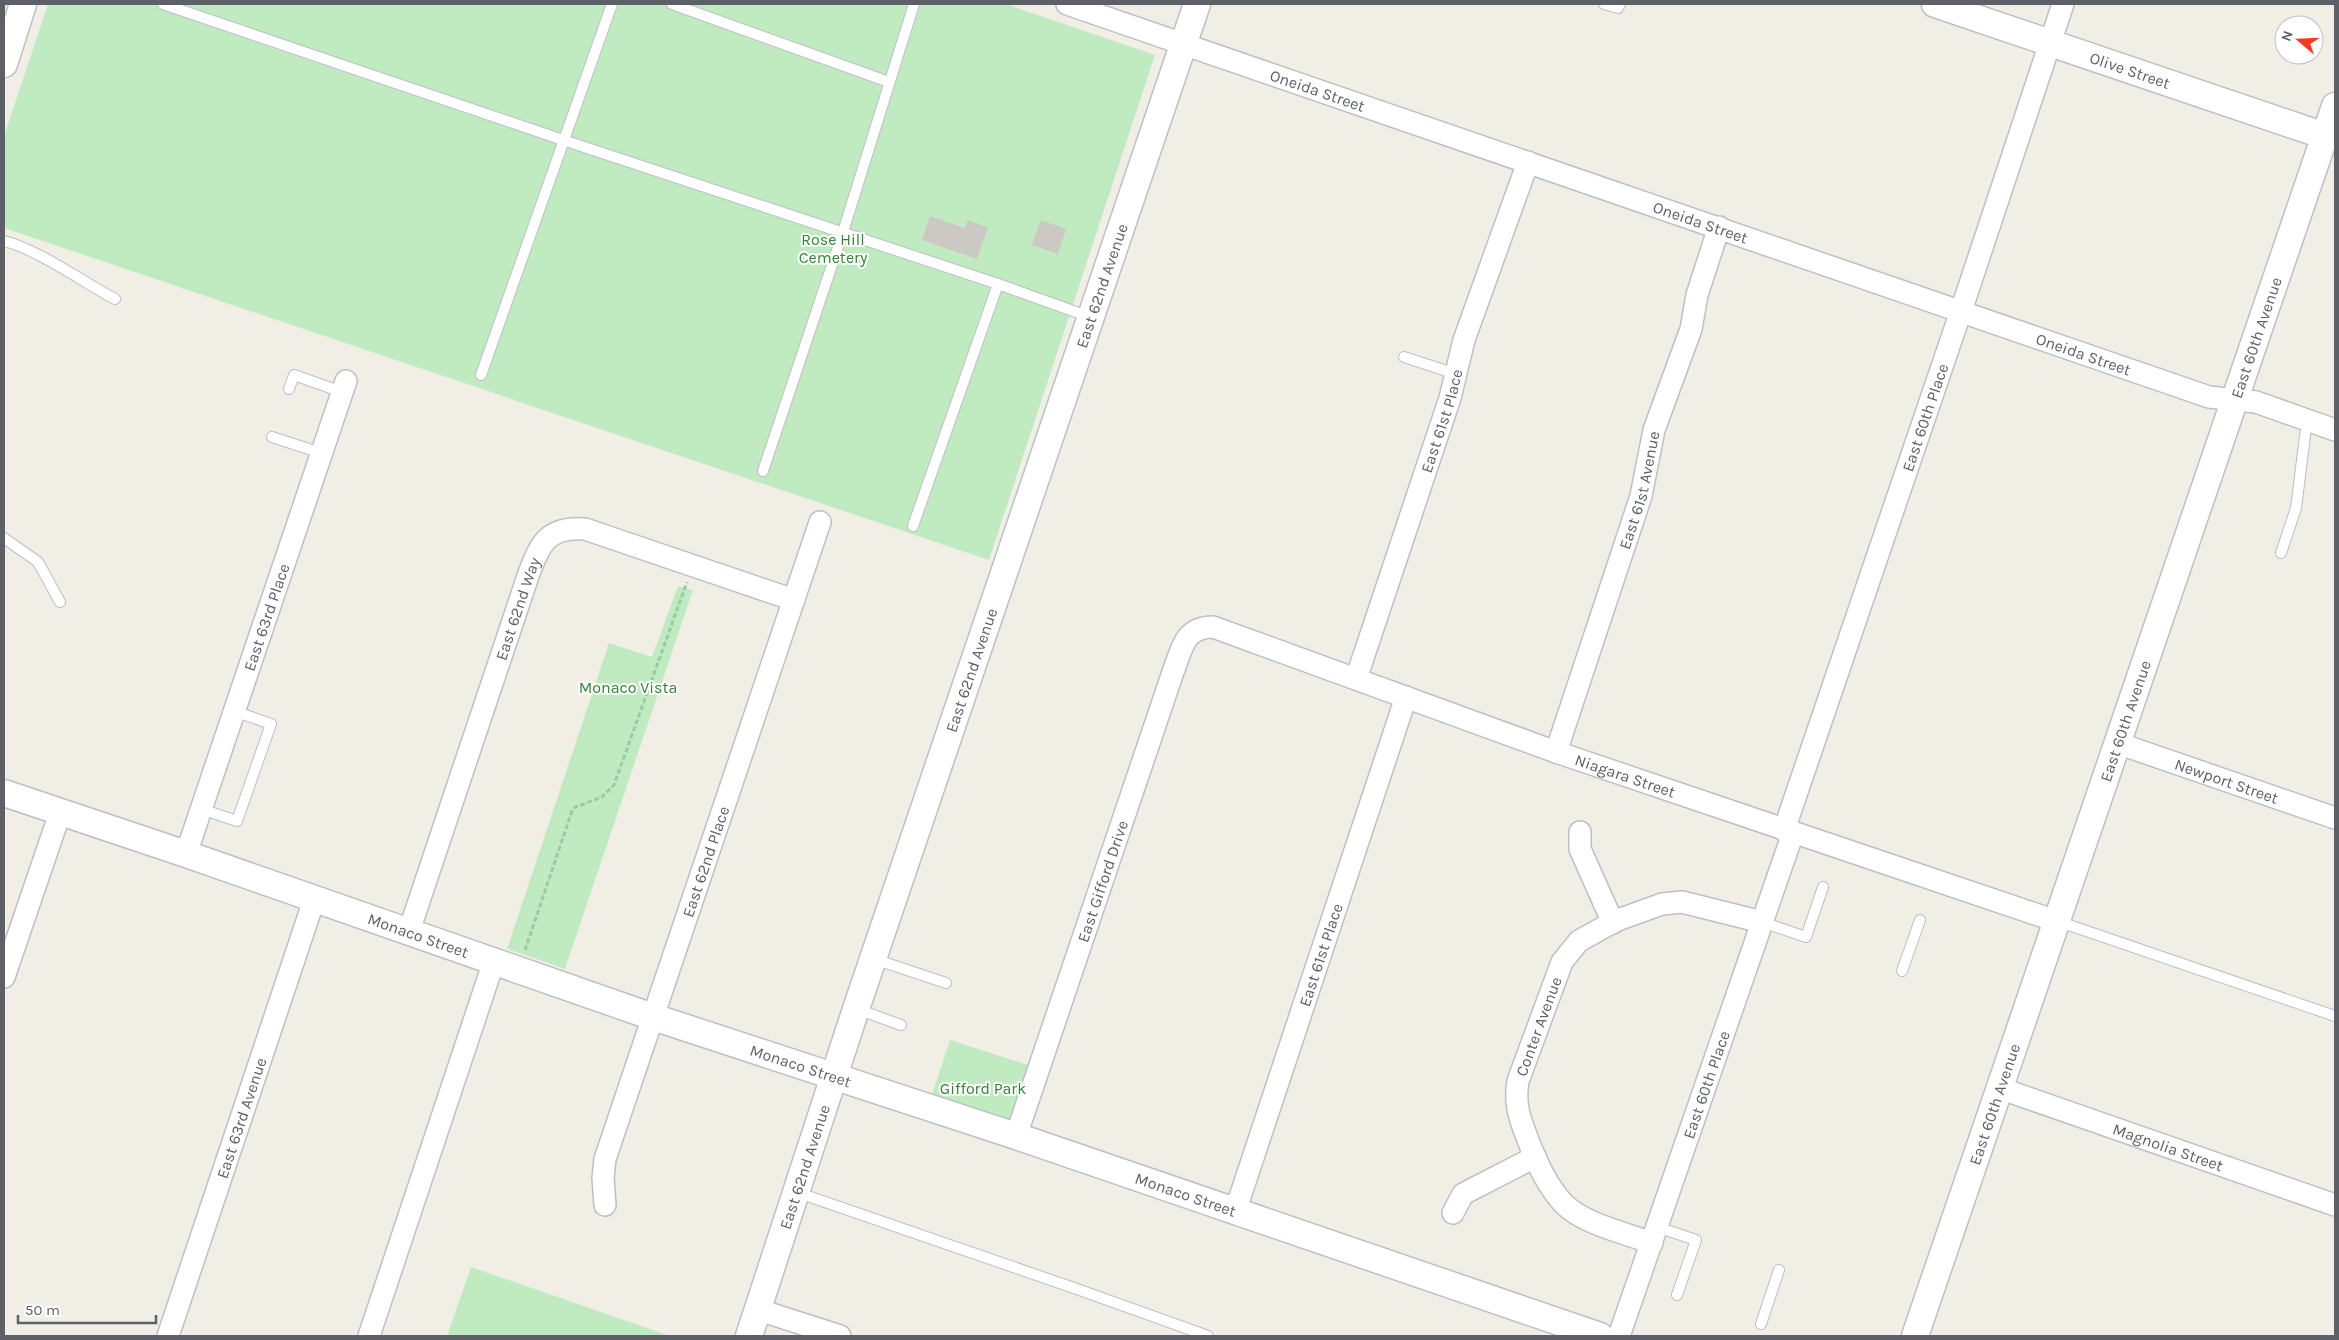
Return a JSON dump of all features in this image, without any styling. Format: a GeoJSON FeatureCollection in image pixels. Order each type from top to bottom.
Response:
{"type":"FeatureCollection","features":[{"type":"Feature","properties":{"kind":"street"},"geometry":{"type":"LineString","coordinates":[[4,64],[23,4]]}},
{"type":"Feature","properties":{"kind":"street","name":"Oneida Street"},"geometry":{"type":"LineString","coordinates":[[1067,4],[2209,397],[2256,402],[2335,430]]}},
{"type":"Feature","properties":{"kind":"street","name":"East 62nd Avenue"},"geometry":{"type":"LineString","coordinates":[[749,1336],[873,958],[1197,4]]}},
{"type":"Feature","properties":{"kind":"street","name":"Olive Street"},"geometry":{"type":"LineString","coordinates":[[1935,4],[2325,136]]}},
{"type":"Feature","properties":{"kind":"street","name":"East 60th Place"},"geometry":{"type":"LineString","coordinates":[[1619,1336],[1762,922],[1788,831],[2063,4]]}},
{"type":"Feature","properties":{"kind":"street","name":"East 60th Avenue"},"geometry":{"type":"LineString","coordinates":[[1914,1336],[2335,106]]}},
{"type":"Feature","properties":{"kind":"street","name":"East 61st Place"},"geometry":{"type":"LineString","coordinates":[[1356,679],[1450,398],[1464,340],[1528,162]]}},
{"type":"Feature","properties":{"kind":"street","name":"East 61st Avenue"},"geometry":{"type":"LineString","coordinates":[[1556,752],[1642,496],[1654,430],[1690,329],[1697,295],[1719,227]]}},
{"type":"Feature","properties":{"kind":"street","name":"East 63rd Place"},"geometry":{"type":"LineString","coordinates":[[186,854],[344,386]]}},
{"type":"Feature","properties":{"kind":"street","name":"East 62nd Place"},"geometry":{"type":"LineString","coordinates":[[605,1205],[603,1178],[605,1159],[820,522]]}},
{"type":"Feature","properties":{"kind":"street","name":"East 62nd Way"},"geometry":{"type":"LineString","coordinates":[[409,931],[534,558],[546,538],[563,529],[585,529],[693,568],[794,600]]}},
{"type":"Feature","properties":{"kind":"street","name":"Niagara Street"},"geometry":{"type":"LineString","coordinates":[[1195,630],[1200,627],[1214,628],[1556,752],[2056,921]]}},
{"type":"Feature","properties":{"kind":"street","name":"East Gifford Drive"},"geometry":{"type":"LineString","coordinates":[[1016,1136],[1172,672],[1184,643],[1195,630]]}},
{"type":"Feature","properties":{"kind":"street","name":"East 61st Place"},"geometry":{"type":"LineString","coordinates":[[1235,1212],[1406,697]]}},
{"type":"Feature","properties":{"kind":"street","name":"Newport Street"},"geometry":{"type":"LineString","coordinates":[[2117,743],[2335,818]]}},
{"type":"Feature","properties":{"kind":"street","name":"Monaco Street"},"geometry":{"type":"LineString","coordinates":[[4,793],[186,854],[653,1017],[1016,1136],[1600,1336]]}},
{"type":"Feature","properties":{"kind":"street"},"geometry":{"type":"LineString","coordinates":[[4,977],[60,813]]}},
{"type":"Feature","properties":{"kind":"street"},"geometry":{"type":"LineString","coordinates":[[1580,832],[1580,849],[1613,923]]}},
{"type":"Feature","properties":{"kind":"street","name":"East 63rd Avenue"},"geometry":{"type":"LineString","coordinates":[[168,1336],[314,900]]}},
{"type":"Feature","properties":{"kind":"street","name":"Conter Avenue"},"geometry":{"type":"LineString","coordinates":[[1654,1235],[1594,1223],[1565,1204],[1539,1168],[1519,1117],[1515,1096],[1518,1081],[1562,962],[1579,941],[1613,923],[1662,904],[1682,902],[1762,922]]}},
{"type":"Feature","properties":{"kind":"street"},"geometry":{"type":"LineString","coordinates":[[369,1336],[506,965]]}},
{"type":"Feature","properties":{"kind":"street","name":"Magnolia Street"},"geometry":{"type":"LineString","coordinates":[[1999,1088],[2335,1205]]}},
{"type":"Feature","properties":{"kind":"street"},"geometry":{"type":"LineString","coordinates":[[1453,1213],[1463,1194],[1535,1157]]}},
{"type":"Feature","properties":{"kind":"street"},"geometry":{"type":"LineString","coordinates":[[759,1310],[840,1336]]}},
{"type":"Feature","properties":{"kind":"lane"},"geometry":{"type":"LineString","coordinates":[[163,4],[998,284],[1091,318]]}},
{"type":"Feature","properties":{"kind":"lane"},"geometry":{"type":"LineString","coordinates":[[481,375],[612,4]]}},
{"type":"Feature","properties":{"kind":"lane"},"geometry":{"type":"LineString","coordinates":[[672,4],[889,82]]}},
{"type":"Feature","properties":{"kind":"lane"},"geometry":{"type":"LineString","coordinates":[[763,471],[843,232],[914,4]]}},
{"type":"Feature","properties":{"kind":"lane"},"geometry":{"type":"LineString","coordinates":[[1604,4],[1618,8],[1620,4]]}},
{"type":"Feature","properties":{"kind":"lane"},"geometry":{"type":"LineString","coordinates":[[4,241],[44,259],[115,299]]}},
{"type":"Feature","properties":{"kind":"lane"},"geometry":{"type":"LineString","coordinates":[[913,526],[998,284]]}},
{"type":"Feature","properties":{"kind":"lane"},"geometry":{"type":"LineString","coordinates":[[1404,357],[1456,374]]}},
{"type":"Feature","properties":{"kind":"lane"},"geometry":{"type":"LineString","coordinates":[[289,389],[294,375],[344,386]]}},
{"type":"Feature","properties":{"kind":"lane"},"geometry":{"type":"LineString","coordinates":[[2281,553],[2296,508],[2307,420]]}},
{"type":"Feature","properties":{"kind":"lane"},"geometry":{"type":"LineString","coordinates":[[272,438],[321,454]]}},
{"type":"Feature","properties":{"kind":"lane"},"geometry":{"type":"LineString","coordinates":[[4,538],[38,562],[60,602]]}},
{"type":"Feature","properties":{"kind":"lane"},"geometry":{"type":"LineString","coordinates":[[201,809],[238,821],[271,724],[234,711]]}},
{"type":"Feature","properties":{"kind":"lane"},"geometry":{"type":"LineString","coordinates":[[1762,922],[1806,937],[1823,887]]}},
{"type":"Feature","properties":{"kind":"lane"},"geometry":{"type":"LineString","coordinates":[[1902,971],[1920,920]]}},
{"type":"Feature","properties":{"kind":"lane"},"geometry":{"type":"LineString","coordinates":[[2056,921],[2335,1016]]}},
{"type":"Feature","properties":{"kind":"lane"},"geometry":{"type":"LineString","coordinates":[[873,958],[946,984]]}},
{"type":"Feature","properties":{"kind":"lane"},"geometry":{"type":"LineString","coordinates":[[856,1009],[901,1025]]}},
{"type":"Feature","properties":{"kind":"lane"},"geometry":{"type":"LineString","coordinates":[[796,1192],[1208,1336]]}},
{"type":"Feature","properties":{"kind":"lane"},"geometry":{"type":"LineString","coordinates":[[1654,1235],[1696,1240],[1677,1295]]}},
{"type":"Feature","properties":{"kind":"lane"},"geometry":{"type":"LineString","coordinates":[[1761,1324],[1780,1270]]}},
{"type":"Feature","properties":{"kind":"path"},"geometry":{"type":"LineString","coordinates":[[506,965],[573,808],[602,797],[614,785],[693,568]]}},
{"type":"Feature","properties":{"kind":"green space","name":"Rose Hill Cemetery"},"geometry":{"type":"Polygon","coordinates":[[[48,4],[1006,4],[1155,55],[989,560],[4,228],[4,136],[48,4]]]}},
{"type":"Feature","properties":{"kind":"green space","name":"Monaco Vista"},"geometry":{"type":"Polygon","coordinates":[[[678,586],[693,590],[565,969],[507,949],[609,643],[652,657],[678,586]]]}},
{"type":"Feature","properties":{"kind":"green space","name":"Gifford Park"},"geometry":{"type":"Polygon","coordinates":[[[950,1040],[1038,1068],[1016,1136],[928,1107],[950,1040]]]}},
{"type":"Feature","properties":{"kind":"green space"},"geometry":{"type":"Polygon","coordinates":[[[471,1267],[670,1336],[447,1336],[471,1267]]]}},
{"type":"Feature","properties":{"kind":"building"},"geometry":{"type":"Polygon","coordinates":[[[930,216],[965,228],[968,220],[988,228],[977,259],[922,240],[930,216]]]}},
{"type":"Feature","properties":{"kind":"building"},"geometry":{"type":"Polygon","coordinates":[[[1041,220],[1066,229],[1058,254],[1032,245],[1041,220]]]}}]}
